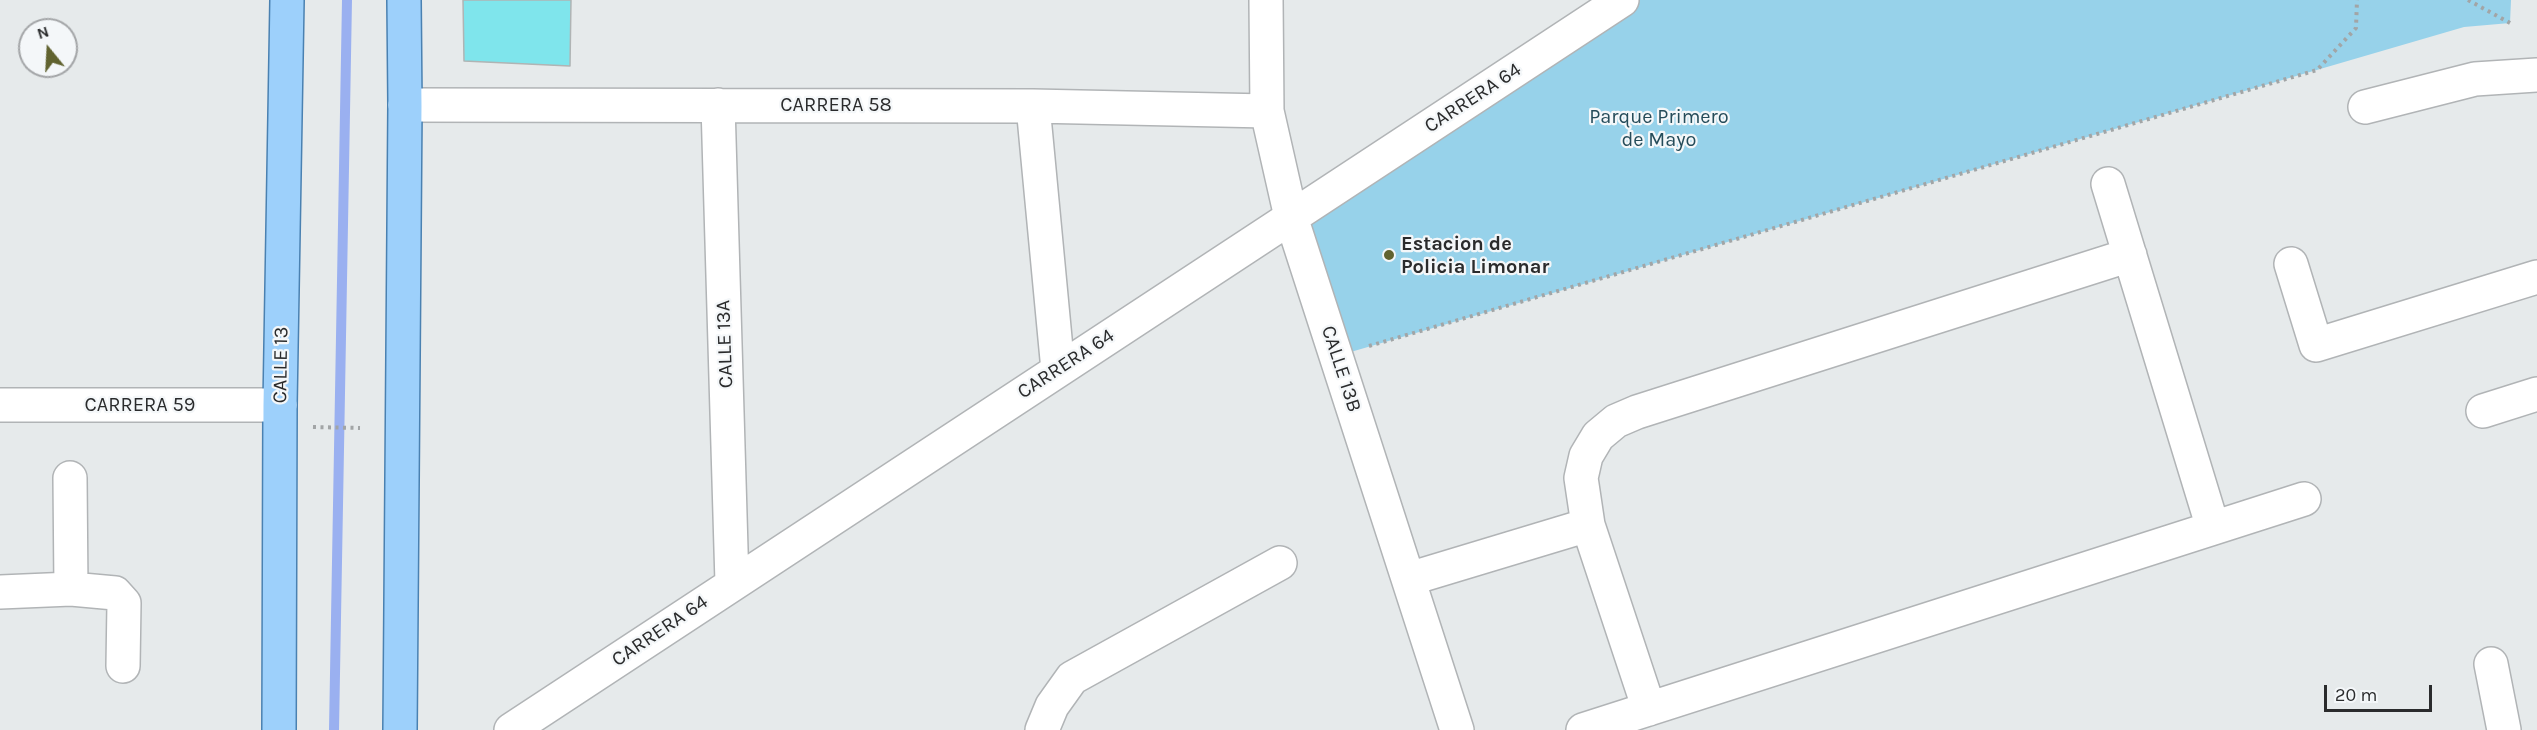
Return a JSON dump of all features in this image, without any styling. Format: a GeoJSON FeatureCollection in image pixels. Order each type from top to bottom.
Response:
{"type":"FeatureCollection","features":[{"type":"Feature","properties":{"kind":"main road","name":"CALLE 13"},"geometry":{"type":"LineString","coordinates":[[279,730],[280,405],[288,0]]}},
{"type":"Feature","properties":{"kind":"main road"},"geometry":{"type":"LineString","coordinates":[[400,730],[404,0]]}},
{"type":"Feature","properties":{"kind":"street","name":"CALLE 13B"},"geometry":{"type":"LineString","coordinates":[[1266,0],[1267,111],[1291,217],[1457,730]]}},
{"type":"Feature","properties":{"kind":"street","name":"CARRERA 64"},"geometry":{"type":"LineString","coordinates":[[511,730],[1291,217],[1585,12],[1622,0]]}},
{"type":"Feature","properties":{"kind":"street"},"geometry":{"type":"LineString","coordinates":[[2365,107],[2475,79],[2537,75]]}},
{"type":"Feature","properties":{"kind":"street","name":"CARRERA 58"},"geometry":{"type":"LineString","coordinates":[[405,105],[1033,106],[1267,111]]}},
{"type":"Feature","properties":{"kind":"street","name":"CALLE 13A"},"geometry":{"type":"LineString","coordinates":[[718,105],[732,584]]}},
{"type":"Feature","properties":{"kind":"street"},"geometry":{"type":"LineString","coordinates":[[1033,106],[1058,370]]}},
{"type":"Feature","properties":{"kind":"street"},"geometry":{"type":"LineString","coordinates":[[2108,184],[2213,528]]}},
{"type":"Feature","properties":{"kind":"street"},"geometry":{"type":"LineString","coordinates":[[1649,709],[1588,525],[1581,478],[1586,456],[1598,436],[1616,421],[1637,412],[2130,255]]}},
{"type":"Feature","properties":{"kind":"street"},"geometry":{"type":"LineString","coordinates":[[2291,264],[2316,345],[2537,276]]}},
{"type":"Feature","properties":{"kind":"street"},"geometry":{"type":"LineString","coordinates":[[2483,411],[2537,394]]}},
{"type":"Feature","properties":{"kind":"street","name":"CARRERA 59"},"geometry":{"type":"LineString","coordinates":[[0,405],[280,405]]}},
{"type":"Feature","properties":{"kind":"street"},"geometry":{"type":"LineString","coordinates":[[70,478],[71,589]]}},
{"type":"Feature","properties":{"kind":"street"},"geometry":{"type":"LineString","coordinates":[[1583,730],[2304,499]]}},
{"type":"Feature","properties":{"kind":"street"},"geometry":{"type":"LineString","coordinates":[[1409,579],[1588,525]]}},
{"type":"Feature","properties":{"kind":"street"},"geometry":{"type":"LineString","coordinates":[[1042,730],[1052,706],[1072,678],[1280,563]]}},
{"type":"Feature","properties":{"kind":"street"},"geometry":{"type":"LineString","coordinates":[[0,592],[71,589],[115,593],[123,603],[123,666]]}},
{"type":"Feature","properties":{"kind":"street"},"geometry":{"type":"LineString","coordinates":[[2491,664],[2504,730]]}},
{"type":"Feature","properties":{"kind":"path"},"geometry":{"type":"LineString","coordinates":[[1337,356],[2317,70],[2356,28],[2357,0]]}},
{"type":"Feature","properties":{"kind":"path"},"geometry":{"type":"LineString","coordinates":[[2468,0],[2510,23]]}},
{"type":"Feature","properties":{"kind":"path"},"geometry":{"type":"LineString","coordinates":[[305,427],[360,428]]}},
{"type":"Feature","properties":{"kind":"green space","name":"Parque Primero de Mayo"},"geometry":{"type":"Polygon","coordinates":[[[1622,0],[2511,0],[2510,23],[2464,27],[1337,356],[1291,217],[1622,0]]]}},
{"type":"Feature","properties":{"kind":"building"},"geometry":{"type":"Polygon","coordinates":[[[463,0],[571,0],[570,66],[464,61],[463,0]]]}},
{"type":"Feature","properties":{"kind":"waterway"},"geometry":{"type":"LineString","coordinates":[[334,730],[347,0]]}},
{"type":"Feature","properties":{"kind":"place","name":"Estacion de Policia Limonar"},"geometry":{"type":"Point","coordinates":[1389,255]}}]}
